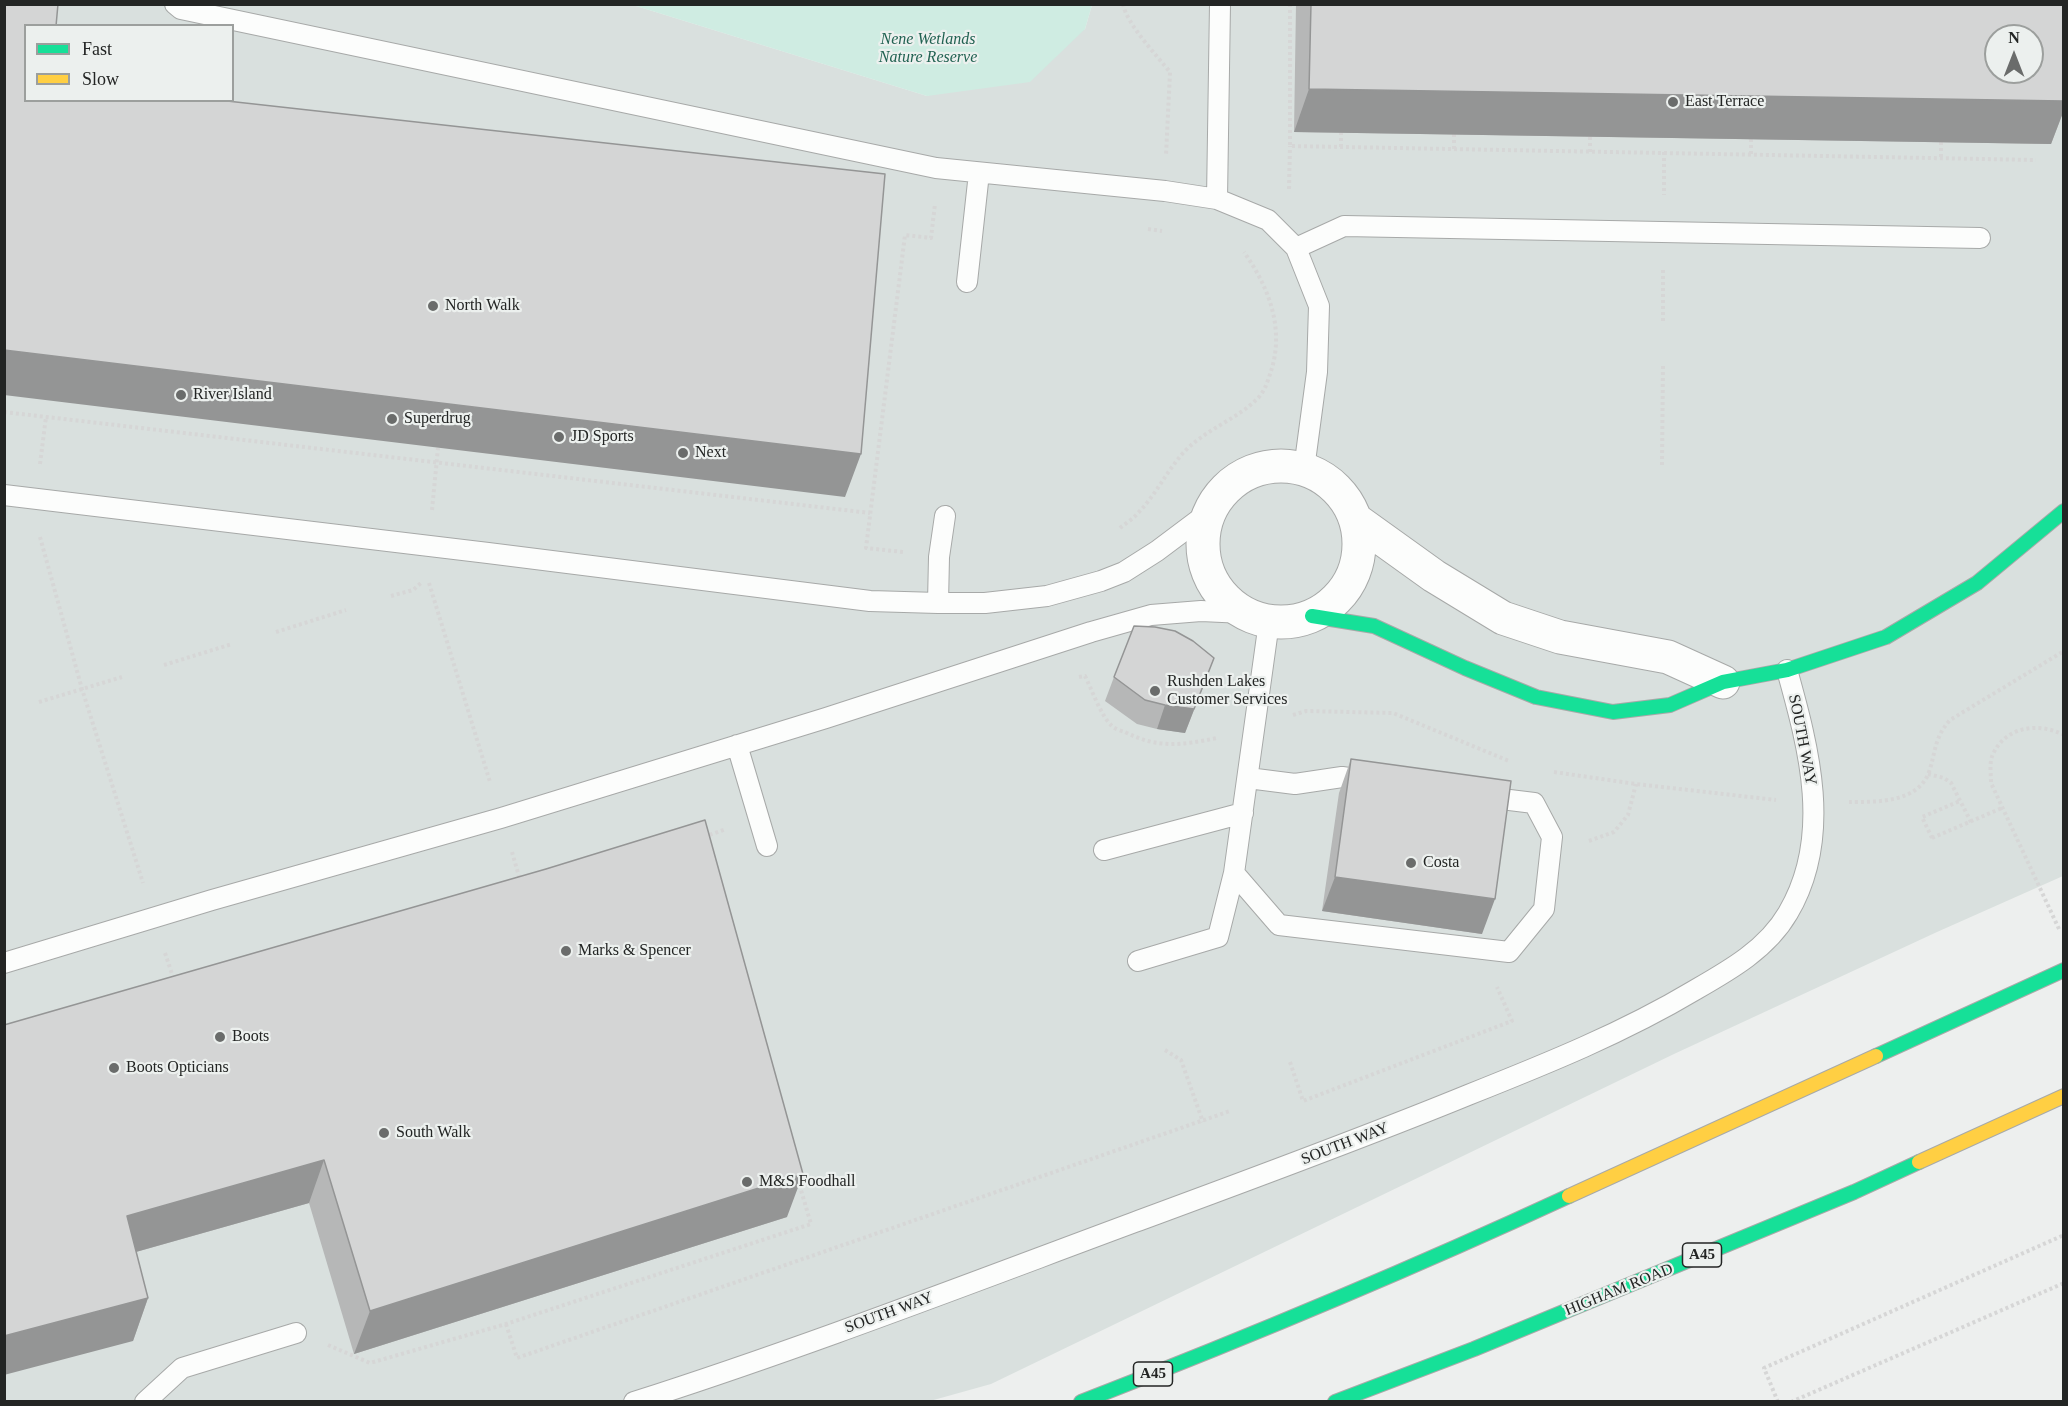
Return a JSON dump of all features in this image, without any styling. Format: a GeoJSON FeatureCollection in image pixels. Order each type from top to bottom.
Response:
{"type":"FeatureCollection","features":[{"type":"Feature","properties":{"kind":"main road"},"geometry":{"type":"LineString","coordinates":[[1312,616],[1374,626],[1465,668],[1536,697],[1613,712],[1670,705],[1724,682],[1787,670],[1886,637],[1977,583],[2064,511]]}},
{"type":"Feature","properties":{"kind":"main road","name":"A45"},"geometry":{"type":"LineString","coordinates":[[1081,1401],[1226,1346],[1489,1233],[2064,970]]}},
{"type":"Feature","properties":{"kind":"main road","name":"HIGHAM ROAD"},"geometry":{"type":"LineString","coordinates":[[1335,1401],[1474,1349],[1854,1192],[2064,1096]]}},
{"type":"Feature","properties":{"kind":"street"},"geometry":{"type":"LineString","coordinates":[[1282,465],[1304,469],[1325,479],[1344,497],[1356,520],[1360,541],[1354,571],[1346,587],[1331,604],[1312,616],[1289,621],[1257,617],[1225,599],[1209,576],[1204,561],[1203,535],[1209,512],[1221,492],[1238,477],[1259,468],[1282,465]]}},
{"type":"Feature","properties":{"kind":"street"},"geometry":{"type":"LineString","coordinates":[[1356,520],[1434,576],[1503,618],[1560,637],[1668,657],[1724,682]]}},
{"type":"Feature","properties":{"kind":"lane"},"geometry":{"type":"LineString","coordinates":[[175,4],[181,9],[912,164],[1165,191],[1217,199],[1268,220],[1296,248],[1319,306],[1317,372],[1304,469]]}},
{"type":"Feature","properties":{"kind":"lane"},"geometry":{"type":"LineString","coordinates":[[1217,199],[1220,4]]}},
{"type":"Feature","properties":{"kind":"lane"},"geometry":{"type":"LineString","coordinates":[[967,282],[979,172]]}},
{"type":"Feature","properties":{"kind":"lane"},"geometry":{"type":"LineString","coordinates":[[1296,248],[1344,226],[1980,238]]}},
{"type":"Feature","properties":{"kind":"lane"},"geometry":{"type":"LineString","coordinates":[[4,495],[870,602],[938,603],[985,603],[1047,597],[1101,581],[1141,562],[1209,512]]}},
{"type":"Feature","properties":{"kind":"lane"},"geometry":{"type":"LineString","coordinates":[[938,603],[939,557],[945,516]]}},
{"type":"Feature","properties":{"kind":"lane"},"geometry":{"type":"LineString","coordinates":[[4,963],[501,818],[1151,615],[1201,611],[1257,617],[1248,778],[1234,873],[1218,937],[1138,961]]}},
{"type":"Feature","properties":{"kind":"lane","name":"SOUTH WAY"},"geometry":{"type":"LineString","coordinates":[[634,1401],[868,1321],[1347,1144],[1581,1050],[1658,1012],[1733,969],[1764,943],[1787,914],[1806,871],[1813,828],[1814,801],[1803,726],[1787,670]]}},
{"type":"Feature","properties":{"kind":"lane"},"geometry":{"type":"LineString","coordinates":[[736,745],[767,846]]}},
{"type":"Feature","properties":{"kind":"lane"},"geometry":{"type":"LineString","coordinates":[[1248,778],[1295,784],[1342,777],[1388,783]]}},
{"type":"Feature","properties":{"kind":"lane"},"geometry":{"type":"LineString","coordinates":[[1234,873],[1279,925],[1509,952],[1544,909],[1552,837],[1534,803],[1466,794]]}},
{"type":"Feature","properties":{"kind":"lane"},"geometry":{"type":"LineString","coordinates":[[1104,850],[1243,813]]}},
{"type":"Feature","properties":{"kind":"lane"},"geometry":{"type":"LineString","coordinates":[[146,1401],[182,1368],[296,1333]]}},
{"type":"Feature","properties":{"kind":"path"},"geometry":{"type":"LineString","coordinates":[[1123,4],[1124,11],[1170,72],[1166,161]]}},
{"type":"Feature","properties":{"kind":"path"},"geometry":{"type":"LineString","coordinates":[[1289,191],[1290,4]]}},
{"type":"Feature","properties":{"kind":"path"},"geometry":{"type":"LineString","coordinates":[[1341,132],[1341,147]]}},
{"type":"Feature","properties":{"kind":"path"},"geometry":{"type":"LineString","coordinates":[[1454,134],[1454,149]]}},
{"type":"Feature","properties":{"kind":"path"},"geometry":{"type":"LineString","coordinates":[[1590,137],[1590,152]]}},
{"type":"Feature","properties":{"kind":"path"},"geometry":{"type":"LineString","coordinates":[[1750,139],[1750,154]]}},
{"type":"Feature","properties":{"kind":"path"},"geometry":{"type":"LineString","coordinates":[[1941,142],[1941,158]]}},
{"type":"Feature","properties":{"kind":"path"},"geometry":{"type":"LineString","coordinates":[[1290,146],[2036,160]]}},
{"type":"Feature","properties":{"kind":"path"},"geometry":{"type":"LineString","coordinates":[[1664,153],[1664,205]]}},
{"type":"Feature","properties":{"kind":"path"},"geometry":{"type":"LineString","coordinates":[[906,553],[866,548],[870,513],[905,235],[931,238],[935,204],[946,205]]}},
{"type":"Feature","properties":{"kind":"path"},"geometry":{"type":"LineString","coordinates":[[1163,224],[1162,231],[1173,232]]}},
{"type":"Feature","properties":{"kind":"path"},"geometry":{"type":"LineString","coordinates":[[1110,534],[1138,513],[1187,449],[1248,406],[1260,395],[1269,380],[1277,351],[1276,324],[1269,296],[1257,271],[1244,252],[1234,247]]}},
{"type":"Feature","properties":{"kind":"path"},"geometry":{"type":"LineString","coordinates":[[1663,321],[1664,262]]}},
{"type":"Feature","properties":{"kind":"path"},"geometry":{"type":"LineString","coordinates":[[1662,465],[1663,365]]}},
{"type":"Feature","properties":{"kind":"path"},"geometry":{"type":"LineString","coordinates":[[4,412],[870,513]]}},
{"type":"Feature","properties":{"kind":"path"},"geometry":{"type":"LineString","coordinates":[[46,417],[36,499],[37,526],[82,689],[174,981]]}},
{"type":"Feature","properties":{"kind":"path"},"geometry":{"type":"LineString","coordinates":[[432,514],[438,448]]}},
{"type":"Feature","properties":{"kind":"path"},"geometry":{"type":"LineString","coordinates":[[391,597],[413,590],[427,578],[522,885]]}},
{"type":"Feature","properties":{"kind":"path"},"geometry":{"type":"LineString","coordinates":[[276,632],[346,610]]}},
{"type":"Feature","properties":{"kind":"path"},"geometry":{"type":"LineString","coordinates":[[164,665],[232,644]]}},
{"type":"Feature","properties":{"kind":"path"},"geometry":{"type":"LineString","coordinates":[[1855,802],[1909,795],[1922,785],[1928,774],[1940,732],[1950,720],[2064,651]]}},
{"type":"Feature","properties":{"kind":"path"},"geometry":{"type":"LineString","coordinates":[[1077,678],[1085,676],[1100,708],[1112,726],[1135,738],[1164,745],[1222,738]]}},
{"type":"Feature","properties":{"kind":"path"},"geometry":{"type":"LineString","coordinates":[[39,702],[122,677]]}},
{"type":"Feature","properties":{"kind":"path"},"geometry":{"type":"LineString","coordinates":[[1283,717],[1306,711],[1393,713],[1513,762]]}},
{"type":"Feature","properties":{"kind":"path"},"geometry":{"type":"LineString","coordinates":[[2064,735],[2047,729],[2024,728],[2012,733],[2000,743],[1993,755],[1990,768],[1991,783],[2064,939]]}},
{"type":"Feature","properties":{"kind":"path"},"geometry":{"type":"LineString","coordinates":[[1546,770],[1636,784],[1775,800]]}},
{"type":"Feature","properties":{"kind":"path"},"geometry":{"type":"LineString","coordinates":[[1928,774],[1944,778],[1951,783],[1971,822]]}},
{"type":"Feature","properties":{"kind":"path"},"geometry":{"type":"LineString","coordinates":[[1588,841],[1614,832],[1628,815],[1636,784]]}},
{"type":"Feature","properties":{"kind":"path"},"geometry":{"type":"LineString","coordinates":[[1932,838],[1923,817],[1960,801]]}},
{"type":"Feature","properties":{"kind":"path"},"geometry":{"type":"LineString","coordinates":[[1932,838],[1922,817],[1960,801]]}},
{"type":"Feature","properties":{"kind":"path"},"geometry":{"type":"LineString","coordinates":[[1932,838],[2002,808]]}},
{"type":"Feature","properties":{"kind":"path"},"geometry":{"type":"LineString","coordinates":[[1290,1062],[1303,1101],[1512,1021],[1496,985]]}},
{"type":"Feature","properties":{"kind":"path"},"geometry":{"type":"LineString","coordinates":[[1165,1050],[1181,1060],[1203,1122]]}},
{"type":"Feature","properties":{"kind":"path"},"geometry":{"type":"LineString","coordinates":[[506,1324],[517,1358],[1230,1111]]}},
{"type":"Feature","properties":{"kind":"path"},"geometry":{"type":"LineString","coordinates":[[296,1333],[370,1363],[506,1324],[811,1224],[797,1179]]}},
{"type":"Feature","properties":{"kind":"path"},"geometry":{"type":"LineString","coordinates":[[1778,1401],[1764,1368],[2064,1235]]}},
{"type":"Feature","properties":{"kind":"path"},"geometry":{"type":"LineString","coordinates":[[1791,1401],[2064,1283]]}},
{"type":"Feature","properties":{"kind":"shaded area"},"geometry":{"type":"Polygon","coordinates":[[[5,5],[633,5],[927,96],[1085,29],[1092,5],[2063,5],[2063,876],[1674,1054],[991,1384],[930,1401],[5,1402],[5,5]]]}},
{"type":"Feature","properties":{"kind":"green space","name":"Nene Wetlands Nature Reserve"},"geometry":{"type":"Polygon","coordinates":[[[633,5],[1092,5],[1085,29],[1030,82],[927,96],[633,5]]]}},
{"type":"Feature","properties":{"kind":"building","name":"North Walk"},"geometry":{"type":"Polygon","coordinates":[[[4,4],[58,4],[56,24],[24,24],[24,102],[234,102],[885,174],[861,454],[4,350],[4,4]]]}},
{"type":"Feature","properties":{"kind":"building","name":"East Terrace"},"geometry":{"type":"Polygon","coordinates":[[[1311,4],[2064,4],[2064,101],[1309,89],[1311,4]]]}},
{"type":"Feature","properties":{"kind":"building","name":"Rushden Lakes Customer Services"},"geometry":{"type":"Polygon","coordinates":[[[1134,626],[1175,631],[1193,641],[1214,658],[1194,709],[1145,700],[1114,677],[1134,626]]]}},
{"type":"Feature","properties":{"kind":"building","name":"Costa"},"geometry":{"type":"Polygon","coordinates":[[[1351,759],[1511,781],[1495,899],[1335,877],[1351,759]]]}},
{"type":"Feature","properties":{"kind":"building","name":"South Walk"},"geometry":{"type":"Polygon","coordinates":[[[705,820],[803,1174],[370,1311],[324,1160],[127,1216],[148,1298],[4,1336],[4,1025],[546,869],[705,820]]]}},
{"type":"Feature","properties":{"kind":"traffic: fast"},"geometry":{"type":"LineString","coordinates":[[1312,616],[1374,626],[1465,668],[1536,697],[1613,712],[1670,705],[1723,682],[1787,670],[1886,637],[1977,583],[2064,511]]}},
{"type":"Feature","properties":{"kind":"traffic: fast"},"geometry":{"type":"LineString","coordinates":[[1876,1056],[2064,970]]}},
{"type":"Feature","properties":{"kind":"traffic: fast"},"geometry":{"type":"LineString","coordinates":[[1335,1402],[1474,1349],[1854,1192],[1919,1162]]}},
{"type":"Feature","properties":{"kind":"traffic: fast"},"geometry":{"type":"LineString","coordinates":[[1081,1402],[1327,1303],[1569,1196]]}},
{"type":"Feature","properties":{"kind":"traffic: slow"},"geometry":{"type":"LineString","coordinates":[[1569,1196],[1876,1056]]}},
{"type":"Feature","properties":{"kind":"traffic: slow"},"geometry":{"type":"LineString","coordinates":[[1919,1162],[2064,1096]]}},
{"type":"Feature","properties":{"kind":"place","name":"East Terrace"},"geometry":{"type":"Point","coordinates":[1673,102]}},
{"type":"Feature","properties":{"kind":"place","name":"North Walk"},"geometry":{"type":"Point","coordinates":[433,306]}},
{"type":"Feature","properties":{"kind":"place","name":"River Island"},"geometry":{"type":"Point","coordinates":[181,395]}},
{"type":"Feature","properties":{"kind":"place","name":"Superdrug"},"geometry":{"type":"Point","coordinates":[392,419]}},
{"type":"Feature","properties":{"kind":"place","name":"JD Sports"},"geometry":{"type":"Point","coordinates":[559,437]}},
{"type":"Feature","properties":{"kind":"place","name":"Next"},"geometry":{"type":"Point","coordinates":[683,453]}},
{"type":"Feature","properties":{"kind":"place","name":"Rushden Lakes Customer Services"},"geometry":{"type":"Point","coordinates":[1155,691]}},
{"type":"Feature","properties":{"kind":"place","name":"Costa"},"geometry":{"type":"Point","coordinates":[1411,863]}},
{"type":"Feature","properties":{"kind":"place","name":"Marks & Spencer"},"geometry":{"type":"Point","coordinates":[566,951]}},
{"type":"Feature","properties":{"kind":"place","name":"Boots"},"geometry":{"type":"Point","coordinates":[220,1037]}},
{"type":"Feature","properties":{"kind":"place","name":"Boots Opticians"},"geometry":{"type":"Point","coordinates":[114,1068]}},
{"type":"Feature","properties":{"kind":"place","name":"South Walk"},"geometry":{"type":"Point","coordinates":[384,1133]}},
{"type":"Feature","properties":{"kind":"place","name":"M&S Foodhall"},"geometry":{"type":"Point","coordinates":[747,1182]}}]}
